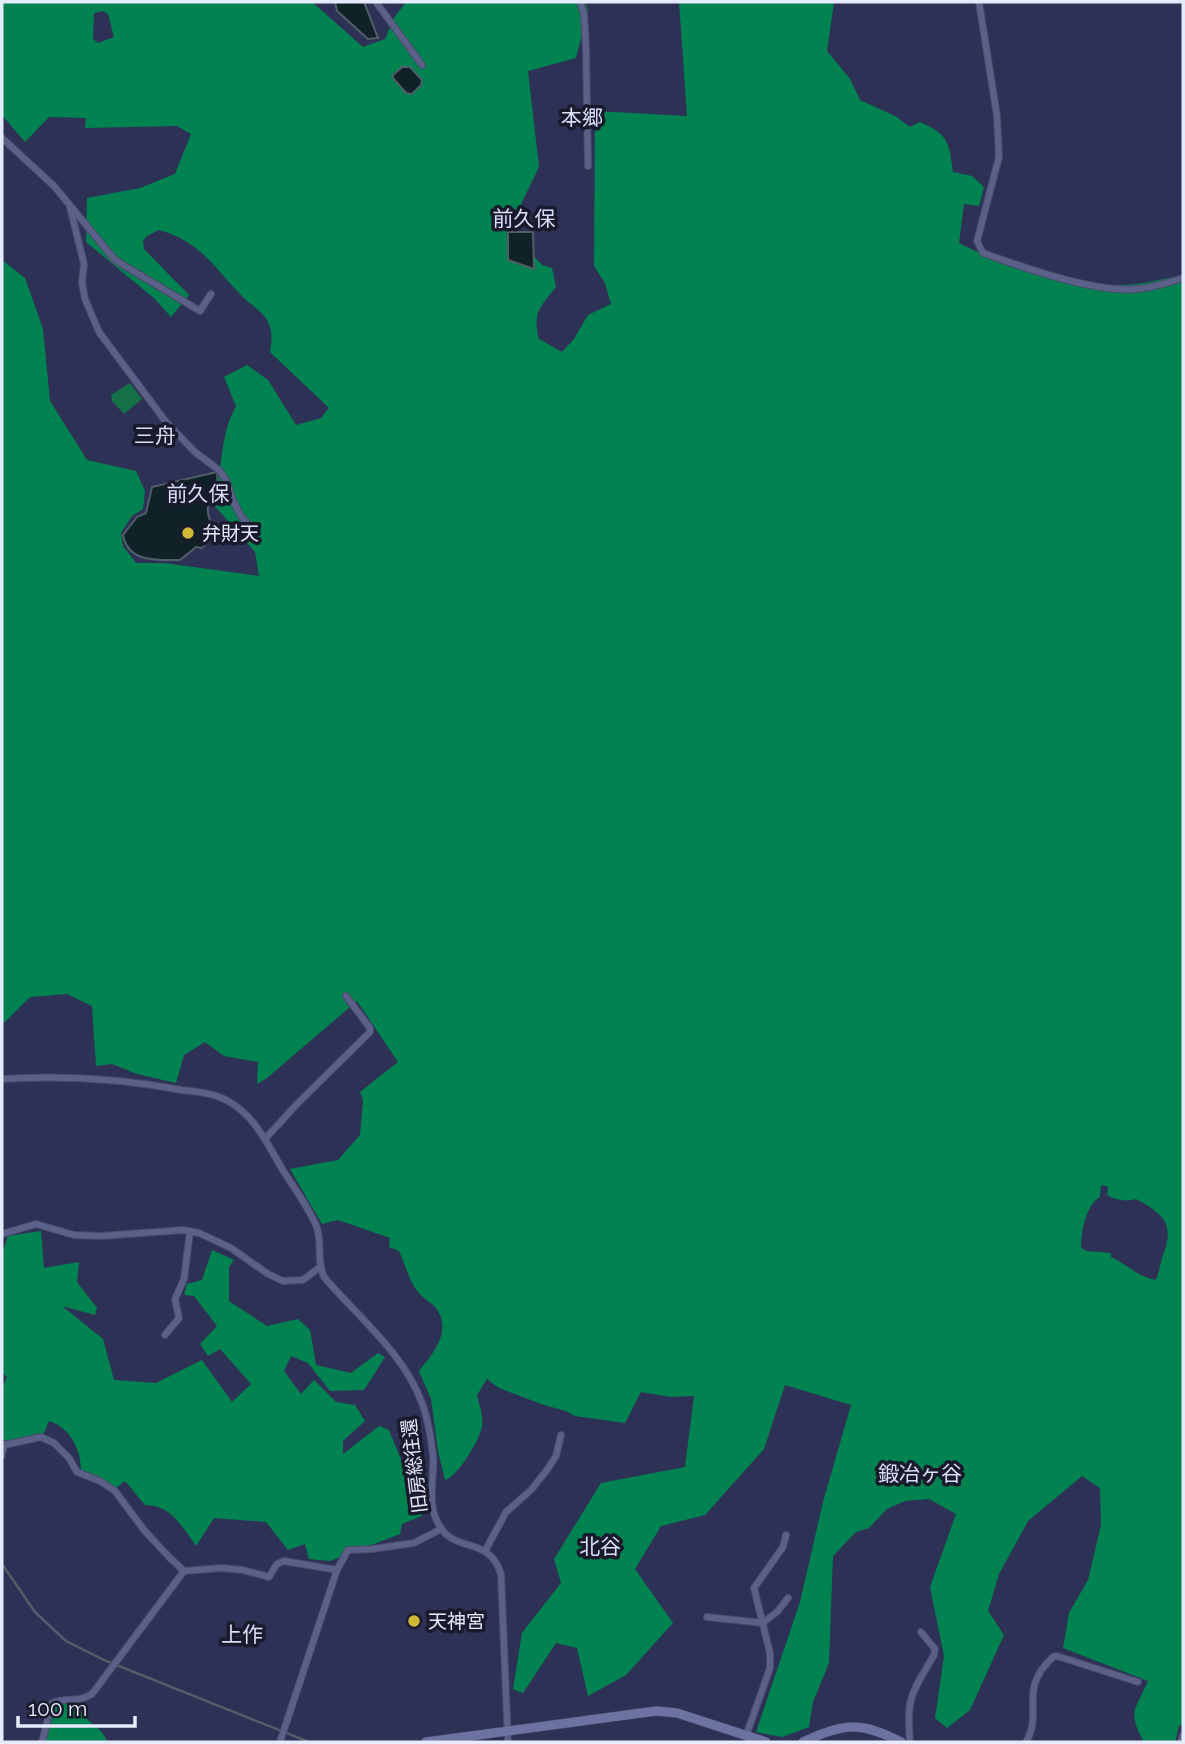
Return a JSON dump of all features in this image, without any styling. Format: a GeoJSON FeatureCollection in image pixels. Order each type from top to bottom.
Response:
{"type":"FeatureCollection","features":[{"type":"Feature","properties":{"kind":"street"},"geometry":{"type":"LineString","coordinates":[[376,2],[422,65]]}},
{"type":"Feature","properties":{"kind":"street"},"geometry":{"type":"LineString","coordinates":[[580,2],[584,14],[586,48],[588,166]]}},
{"type":"Feature","properties":{"kind":"street"},"geometry":{"type":"LineString","coordinates":[[979,2],[997,117],[999,157],[977,241],[982,253],[1032,270],[1110,288],[1133,289],[1183,278]]}},
{"type":"Feature","properties":{"kind":"street"},"geometry":{"type":"LineString","coordinates":[[2,138],[54,186],[115,260],[200,311],[211,294]]}},
{"type":"Feature","properties":{"kind":"street"},"geometry":{"type":"LineString","coordinates":[[69,206],[84,264],[82,283],[85,299],[99,332],[166,422],[195,452],[220,471],[233,501],[247,523]]}},
{"type":"Feature","properties":{"kind":"street"},"geometry":{"type":"LineString","coordinates":[[265,1139],[370,1032],[370,1028],[346,996]]}},
{"type":"Feature","properties":{"kind":"street"},"geometry":{"type":"LineString","coordinates":[[2,1079],[78,1077],[160,1086],[216,1095],[229,1101],[243,1112],[265,1139],[306,1204],[317,1228],[321,1246],[320,1267],[303,1280],[283,1281],[268,1274],[231,1248],[190,1231],[88,1235],[36,1224],[2,1234],[2,1243]]}},
{"type":"Feature","properties":{"kind":"street"},"geometry":{"type":"LineString","coordinates":[[165,1335],[179,1318],[175,1299],[184,1279],[190,1231]]}},
{"type":"Feature","properties":{"kind":"street","name":"旧房総往還"},"geometry":{"type":"LineString","coordinates":[[320,1267],[337,1291],[399,1359],[422,1403],[433,1457],[431,1502],[441,1529],[449,1538],[485,1551]]}},
{"type":"Feature","properties":{"kind":"street"},"geometry":{"type":"LineString","coordinates":[[508,1737],[501,1574],[496,1560],[485,1551],[506,1512],[531,1490],[547,1470],[556,1456],[561,1435]]}},
{"type":"Feature","properties":{"kind":"street"},"geometry":{"type":"LineString","coordinates":[[2,1455],[3,1444],[41,1437],[54,1443],[69,1458],[77,1472],[115,1490],[144,1530],[184,1571],[221,1568],[269,1577],[277,1564],[284,1561],[337,1570]]}},
{"type":"Feature","properties":{"kind":"street"},"geometry":{"type":"LineString","coordinates":[[281,1739],[337,1570],[348,1550],[414,1543],[441,1529]]}},
{"type":"Feature","properties":{"kind":"street"},"geometry":{"type":"LineString","coordinates":[[746,1736],[770,1668],[754,1588],[783,1547],[786,1535]]}},
{"type":"Feature","properties":{"kind":"street"},"geometry":{"type":"LineString","coordinates":[[42,1742],[52,1703],[61,1699],[80,1701],[92,1694],[184,1571]]}},
{"type":"Feature","properties":{"kind":"street"},"geometry":{"type":"LineString","coordinates":[[707,1616],[763,1623],[778,1611],[788,1598]]}},
{"type":"Feature","properties":{"kind":"street"},"geometry":{"type":"LineString","coordinates":[[910,1742],[908,1722],[911,1695],[935,1649],[921,1632]]}},
{"type":"Feature","properties":{"kind":"street"},"geometry":{"type":"LineString","coordinates":[[1026,1742],[1032,1728],[1032,1690],[1035,1679],[1053,1657],[1138,1682]]}},
{"type":"Feature","properties":{"kind":"street"},"geometry":{"type":"LineString","coordinates":[[426,1742],[508,1737],[664,1711],[766,1742]]}},
{"type":"Feature","properties":{"kind":"street"},"geometry":{"type":"LineString","coordinates":[[803,1742],[840,1728],[857,1726],[901,1742]]}},
{"type":"Feature","properties":{"kind":"street"},"geometry":{"type":"LineString","coordinates":[[1181,1742],[1183,1735]]}},
{"type":"Feature","properties":{"kind":"green space"},"geometry":{"type":"Polygon","coordinates":[[[2,2],[312,2],[363,47],[385,39],[394,18],[406,2],[585,2],[588,10],[576,58],[528,71],[539,167],[509,229],[542,265],[552,268],[556,287],[539,311],[536,323],[539,339],[562,352],[574,339],[588,315],[611,304],[605,283],[594,266],[595,111],[687,116],[679,2],[834,2],[827,51],[850,79],[860,100],[895,116],[910,127],[920,122],[937,131],[948,146],[953,172],[972,176],[984,187],[979,206],[964,204],[959,243],[1023,270],[1068,281],[1137,284],[1180,276],[1183,281],[1183,1724],[1179,1726],[1175,1742],[1144,1742],[1139,1732],[1134,1717],[1135,1711],[1148,1681],[1063,1648],[1069,1613],[1088,1580],[1101,1525],[1100,1488],[1082,1476],[1028,1521],[999,1574],[988,1611],[1004,1635],[970,1710],[947,1728],[935,1718],[944,1656],[930,1587],[956,1514],[929,1499],[905,1501],[887,1509],[869,1528],[856,1532],[833,1556],[829,1663],[813,1702],[809,1727],[782,1737],[756,1732],[800,1602],[823,1502],[851,1405],[785,1385],[764,1449],[705,1515],[661,1526],[635,1569],[673,1623],[626,1675],[588,1696],[577,1648],[556,1643],[523,1693],[513,1689],[522,1633],[561,1583],[554,1559],[601,1483],[685,1467],[694,1396],[671,1397],[641,1392],[625,1423],[575,1416],[499,1388],[487,1379],[477,1395],[482,1419],[480,1433],[462,1465],[445,1480],[431,1399],[419,1371],[434,1351],[441,1335],[438,1311],[415,1288],[399,1251],[389,1247],[390,1238],[338,1220],[322,1224],[290,1169],[338,1160],[360,1135],[363,1101],[360,1092],[398,1062],[357,1001],[257,1084],[258,1062],[224,1056],[205,1042],[184,1055],[176,1083],[137,1074],[112,1064],[96,1066],[92,1006],[67,994],[30,997],[2,1025],[2,260],[25,278],[43,329],[50,401],[87,460],[136,471],[145,491],[143,509],[132,516],[121,533],[123,546],[136,563],[164,563],[259,576],[255,552],[213,504],[224,441],[236,406],[224,377],[247,365],[268,380],[296,425],[321,418],[329,408],[270,352],[271,332],[265,317],[206,257],[186,241],[159,230],[143,241],[144,249],[189,295],[171,317],[155,299],[86,242],[87,198],[140,188],[175,174],[191,134],[177,126],[85,128],[86,118],[49,117],[25,142],[2,115],[2,2]],[[103,11],[94,13],[93,39],[98,43],[114,37],[108,14],[103,11]],[[1103,1185],[1100,1197],[1091,1206],[1085,1219],[1081,1247],[1086,1251],[1111,1253],[1111,1257],[1138,1274],[1156,1280],[1168,1237],[1165,1222],[1155,1210],[1136,1199],[1121,1200],[1107,1195],[1108,1187],[1103,1185]]]}},
{"type":"Feature","properties":{"kind":"green space"},"geometry":{"type":"Polygon","coordinates":[[[130,383],[142,399],[124,414],[112,401],[111,395],[130,383]]]}},
{"type":"Feature","properties":{"kind":"green space"},"geometry":{"type":"Polygon","coordinates":[[[41,1231],[44,1268],[79,1262],[77,1282],[97,1308],[95,1315],[62,1306],[103,1339],[114,1380],[156,1383],[202,1360],[232,1402],[251,1384],[220,1349],[208,1356],[200,1344],[217,1326],[194,1296],[184,1295],[187,1284],[202,1280],[212,1250],[234,1260],[229,1267],[229,1301],[267,1326],[298,1319],[310,1330],[316,1365],[351,1373],[378,1353],[385,1357],[364,1390],[330,1391],[308,1363],[291,1356],[284,1371],[301,1394],[314,1380],[336,1402],[355,1405],[365,1421],[343,1441],[343,1454],[379,1426],[389,1430],[404,1467],[422,1490],[422,1516],[402,1524],[400,1534],[330,1561],[309,1559],[305,1544],[288,1550],[266,1522],[214,1518],[196,1546],[175,1518],[162,1509],[145,1505],[125,1481],[116,1488],[81,1471],[77,1448],[69,1434],[57,1424],[49,1421],[43,1435],[5,1441],[2,1438],[2,1388],[7,1377],[2,1372],[2,1254],[8,1236],[41,1231]]]}},
{"type":"Feature","properties":{"kind":"green space"},"geometry":{"type":"Polygon","coordinates":[[[60,1702],[72,1702],[108,1742],[43,1742],[54,1707],[60,1702]]]}},
{"type":"Feature","properties":{"kind":"shaded area"},"geometry":{"type":"Polygon","coordinates":[[[335,2],[364,2],[378,38],[368,39],[337,11],[335,2]]]}},
{"type":"Feature","properties":{"kind":"shaded area"},"geometry":{"type":"Polygon","coordinates":[[[402,67],[410,67],[422,80],[412,94],[406,93],[393,78],[402,67]]]}},
{"type":"Feature","properties":{"kind":"shaded area"},"geometry":{"type":"Polygon","coordinates":[[[508,232],[533,232],[534,269],[508,260],[508,232]]]}},
{"type":"Feature","properties":{"kind":"shaded area"},"geometry":{"type":"Polygon","coordinates":[[[217,472],[216,488],[208,505],[210,521],[216,534],[202,548],[196,547],[180,560],[145,558],[131,551],[123,535],[137,517],[146,513],[152,487],[217,472]]]}},
{"type":"Feature","properties":{"kind":"waterway"},"geometry":{"type":"LineString","coordinates":[[2,1564],[35,1612],[66,1641],[104,1660],[309,1742]]}},
{"type":"Feature","properties":{"kind":"place","name":"弁財天"},"geometry":{"type":"Point","coordinates":[188,533]}},
{"type":"Feature","properties":{"kind":"place","name":"天神宮"},"geometry":{"type":"Point","coordinates":[414,1621]}},
{"type":"Feature","properties":{"kind":"district","name":"本郷"},"geometry":{"type":"Point","coordinates":[582,118]}},
{"type":"Feature","properties":{"kind":"district","name":"前久保"},"geometry":{"type":"Point","coordinates":[524,219]}},
{"type":"Feature","properties":{"kind":"district","name":"三舟"},"geometry":{"type":"Point","coordinates":[155,436]}},
{"type":"Feature","properties":{"kind":"district","name":"前久保"},"geometry":{"type":"Point","coordinates":[198,494]}},
{"type":"Feature","properties":{"kind":"district","name":"鍛冶ヶ谷"},"geometry":{"type":"Point","coordinates":[920,1474]}},
{"type":"Feature","properties":{"kind":"district","name":"北谷"},"geometry":{"type":"Point","coordinates":[600,1547]}},
{"type":"Feature","properties":{"kind":"district","name":"上作"},"geometry":{"type":"Point","coordinates":[242,1635]}}]}
